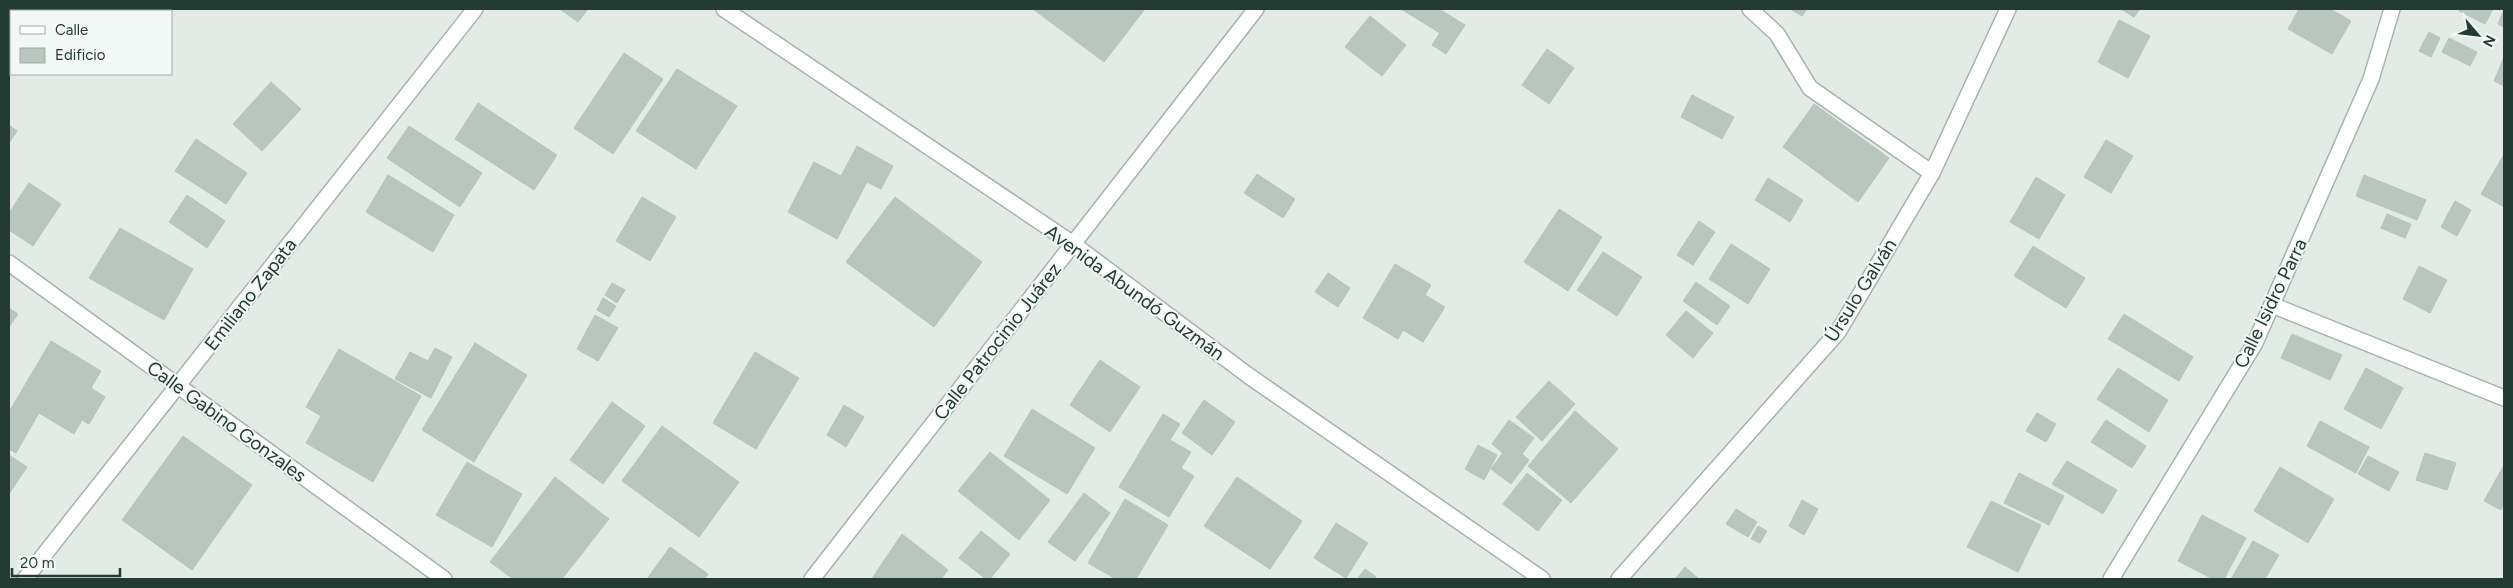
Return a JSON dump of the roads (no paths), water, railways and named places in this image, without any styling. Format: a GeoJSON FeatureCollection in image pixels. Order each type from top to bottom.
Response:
{"type":"FeatureCollection","features":[{"type":"Feature","properties":{"kind":"street","name":"Emiliano Zapata"},"geometry":{"type":"LineString","coordinates":[[25,579],[475,9]]}},
{"type":"Feature","properties":{"kind":"street","name":"Avenida Abundó Guzmán"},"geometry":{"type":"LineString","coordinates":[[724,9],[1073,244],[1249,376],[1542,579]]}},
{"type":"Feature","properties":{"kind":"street","name":"Calle Patrocinio Juárez"},"geometry":{"type":"LineString","coordinates":[[812,579],[1256,9]]}},
{"type":"Feature","properties":{"kind":"street"},"geometry":{"type":"LineString","coordinates":[[1750,9],[1777,34],[1810,88],[1932,173]]}},
{"type":"Feature","properties":{"kind":"street","name":"Úrsulo Galván"},"geometry":{"type":"LineString","coordinates":[[1619,579],[1838,332],[1932,173],[2008,9]]}},
{"type":"Feature","properties":{"kind":"street","name":"Calle Isidro Parra"},"geometry":{"type":"LineString","coordinates":[[2111,579],[2255,343],[2371,79],[2392,9]]}},
{"type":"Feature","properties":{"kind":"street","name":"Calle Gabino Gonzales"},"geometry":{"type":"LineString","coordinates":[[9,263],[444,579]]}},
{"type":"Feature","properties":{"kind":"street"},"geometry":{"type":"LineString","coordinates":[[2272,305],[2504,398]]}}]}
